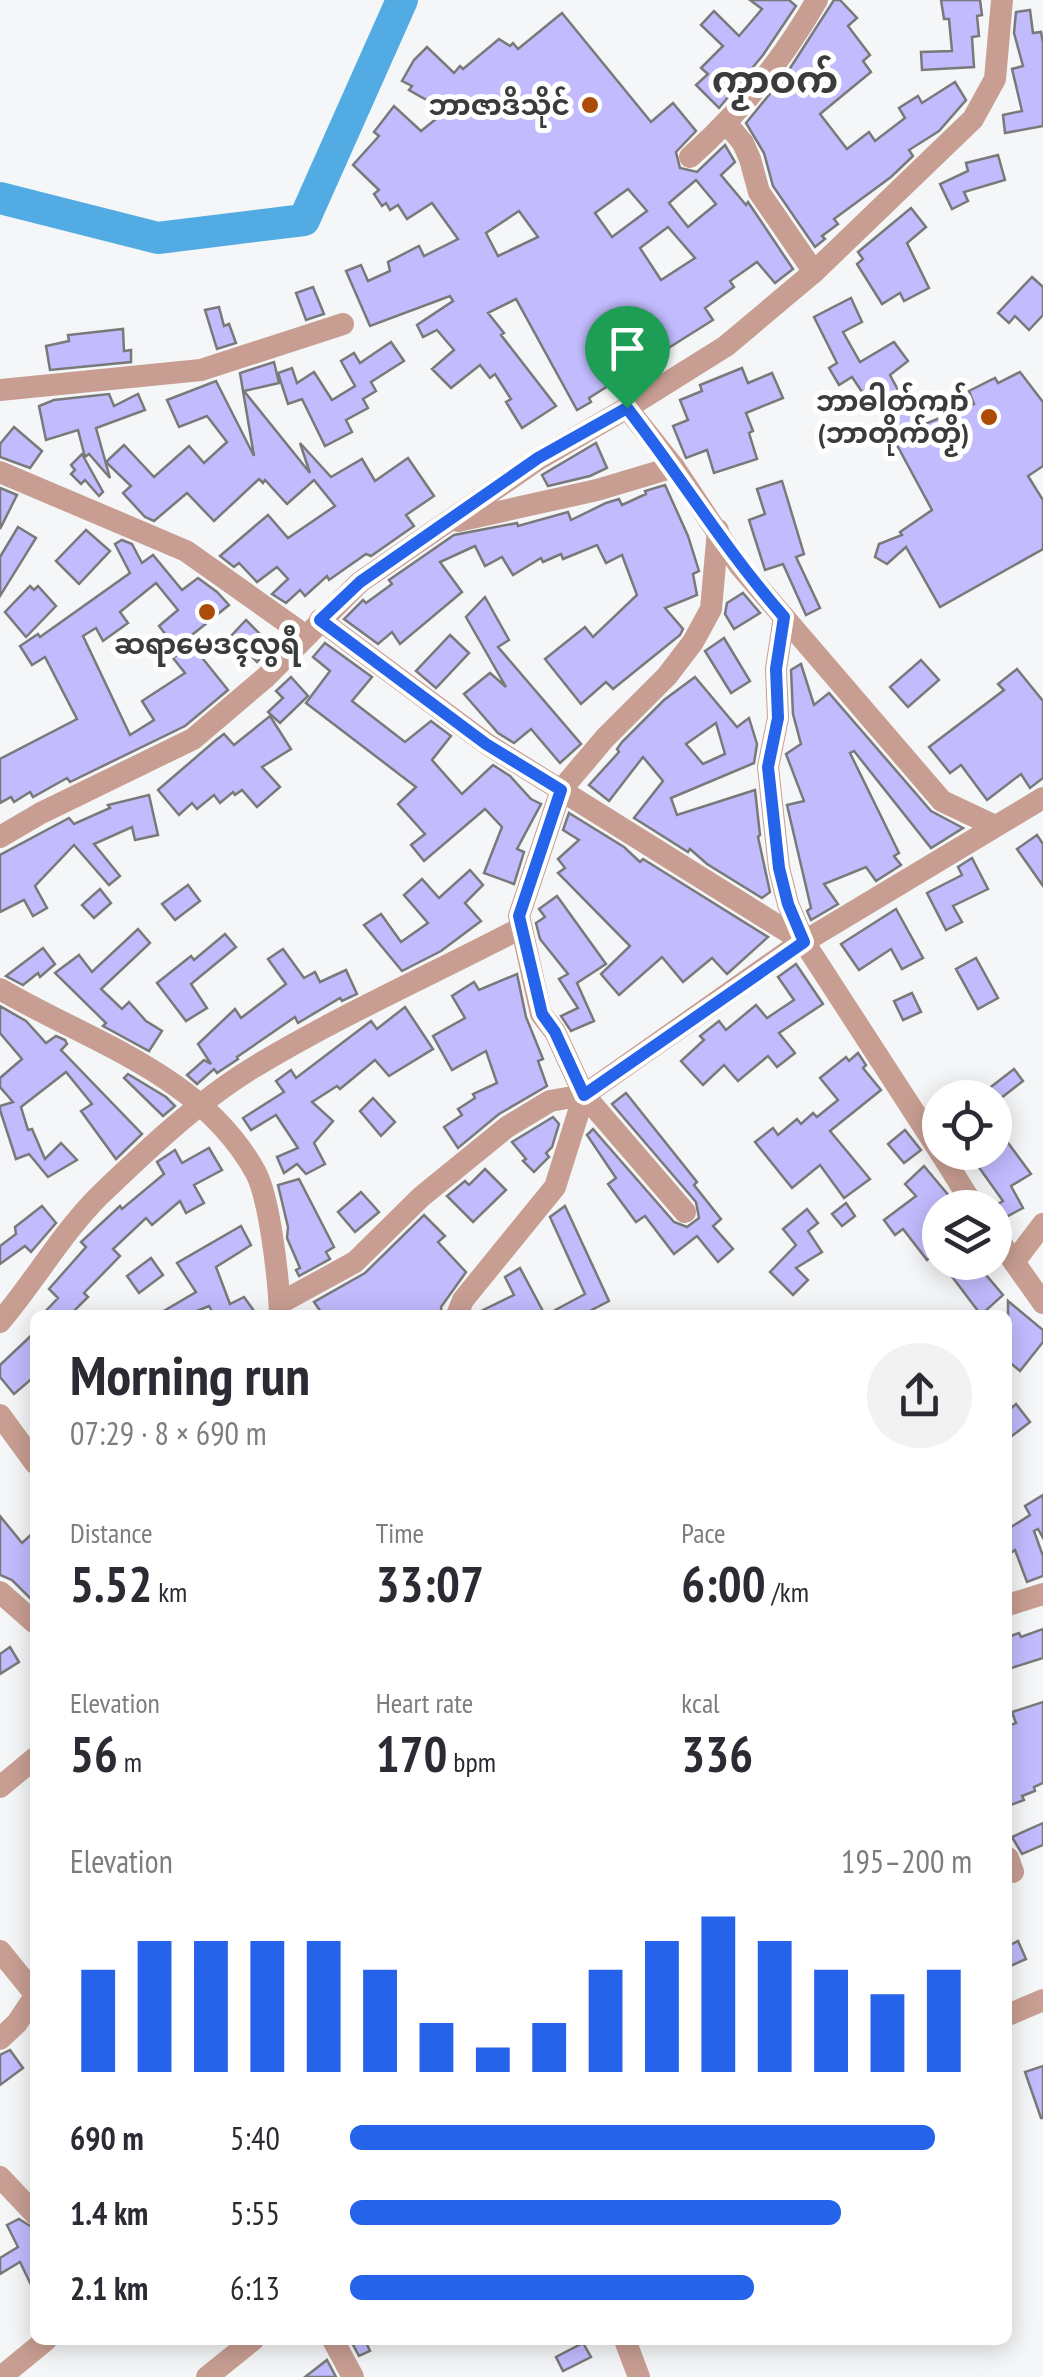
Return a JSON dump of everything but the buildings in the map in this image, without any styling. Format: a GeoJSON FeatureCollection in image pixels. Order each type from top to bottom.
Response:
{"type":"FeatureCollection","features":[{"type":"Feature","properties":{"kind":"street"},"geometry":{"type":"LineString","coordinates":[[690,156],[727,124],[764,80],[817,0]]}},
{"type":"Feature","properties":{"kind":"street"},"geometry":{"type":"LineString","coordinates":[[0,837],[193,739],[266,678],[360,582],[538,458],[726,346],[814,272],[973,120],[995,79],[1002,0]]}},
{"type":"Feature","properties":{"kind":"street"},"geometry":{"type":"LineString","coordinates":[[727,124],[743,143],[759,192],[814,272]]}},
{"type":"Feature","properties":{"kind":"street"},"geometry":{"type":"LineString","coordinates":[[0,390],[201,370],[342,324]]}},
{"type":"Feature","properties":{"kind":"street"},"geometry":{"type":"LineString","coordinates":[[627,408],[674,467],[738,565],[942,801],[996,826]]}},
{"type":"Feature","properties":{"kind":"street"},"geometry":{"type":"LineString","coordinates":[[445,524],[597,490],[674,467]]}},
{"type":"Feature","properties":{"kind":"street"},"geometry":{"type":"LineString","coordinates":[[0,472],[186,550],[313,628],[486,744],[804,942]]}},
{"type":"Feature","properties":{"kind":"street"},"geometry":{"type":"LineString","coordinates":[[685,1212],[584,1095],[555,1032],[542,1014],[519,916],[561,790],[605,738],[667,676],[693,642],[710,608],[718,530]]}},
{"type":"Feature","properties":{"kind":"street"},"geometry":{"type":"LineString","coordinates":[[784,617],[776,669],[778,718],[768,767],[779,868],[788,904],[804,942],[922,1124]]}},
{"type":"Feature","properties":{"kind":"street"},"geometry":{"type":"LineString","coordinates":[[0,988],[140,1062],[202,1105],[257,1175],[271,1234],[280,1309],[355,1262],[421,1197],[507,1127],[550,1101],[584,1095],[804,942],[1043,798]]}},
{"type":"Feature","properties":{"kind":"street"},"geometry":{"type":"LineString","coordinates":[[0,1322],[97,1198],[202,1105],[249,1070],[321,1030],[521,928]]}},
{"type":"Feature","properties":{"kind":"street"},"geometry":{"type":"LineString","coordinates":[[459,1310],[555,1187],[584,1095]]}},
{"type":"Feature","properties":{"kind":"street"},"geometry":{"type":"LineString","coordinates":[[1014,1262],[1043,1224]]}},
{"type":"Feature","properties":{"kind":"street"},"geometry":{"type":"LineString","coordinates":[[1012,1259],[1043,1303]]}},
{"type":"Feature","properties":{"kind":"street"},"geometry":{"type":"LineString","coordinates":[[0,1415],[30,1456]]}},
{"type":"Feature","properties":{"kind":"street"},"geometry":{"type":"LineString","coordinates":[[0,1592],[30,1618]]}},
{"type":"Feature","properties":{"kind":"street"},"geometry":{"type":"LineString","coordinates":[[1012,1604],[1043,1594]]}},
{"type":"Feature","properties":{"kind":"street"},"geometry":{"type":"LineString","coordinates":[[0,1787],[30,1762]]}},
{"type":"Feature","properties":{"kind":"street"},"geometry":{"type":"LineString","coordinates":[[0,1952],[30,1989]]}},
{"type":"Feature","properties":{"kind":"street"},"geometry":{"type":"LineString","coordinates":[[1012,2013],[1043,2000]]}},
{"type":"Feature","properties":{"kind":"street"},"geometry":{"type":"LineString","coordinates":[[0,2039],[30,2003]]}},
{"type":"Feature","properties":{"kind":"street"},"geometry":{"type":"LineString","coordinates":[[0,2176],[30,2209]]}},
{"type":"Feature","properties":{"kind":"street"},"geometry":{"type":"LineString","coordinates":[[1,2377],[40,2345]]}},
{"type":"Feature","properties":{"kind":"street"},"geometry":{"type":"LineString","coordinates":[[208,2377],[247,2345]]}},
{"type":"Feature","properties":{"kind":"street"},"geometry":{"type":"LineString","coordinates":[[335,2345],[353,2377]]}},
{"type":"Feature","properties":{"kind":"street"},"geometry":{"type":"LineString","coordinates":[[627,2345],[639,2377]]}},
{"type":"Feature","properties":{"kind":"waterway"},"geometry":{"type":"LineString","coordinates":[[0,198],[158,238],[304,220],[402,0]]}},
{"type":"Feature","properties":{"kind":"place","name":"ဘာဇာဒိသိုင်"},"geometry":{"type":"Point","coordinates":[590,105]}},
{"type":"Feature","properties":{"kind":"place","name":"ဘာဓါတ်ကျာ် (ဘာတိုက်တၟိ)"},"geometry":{"type":"Point","coordinates":[989,417]}},
{"type":"Feature","properties":{"kind":"place","name":"ဆရာမေဒၚလွရီ"},"geometry":{"type":"Point","coordinates":[207,612]}},
{"type":"Feature","properties":{"kind":"district","name":"ကၟာဝက်"},"geometry":{"type":"Point","coordinates":[775,80]}},
{"type":"Feature","properties":{"kind":"route"},"geometry":{"type":"LineString","coordinates":[[627,408],[674,467],[738,565],[784,617],[776,669],[778,718],[768,767],[779,868],[804,942],[584,1095],[555,1032],[542,1014],[519,916],[561,790],[486,744],[320,620],[360,582],[538,458],[627,408]]}}]}
